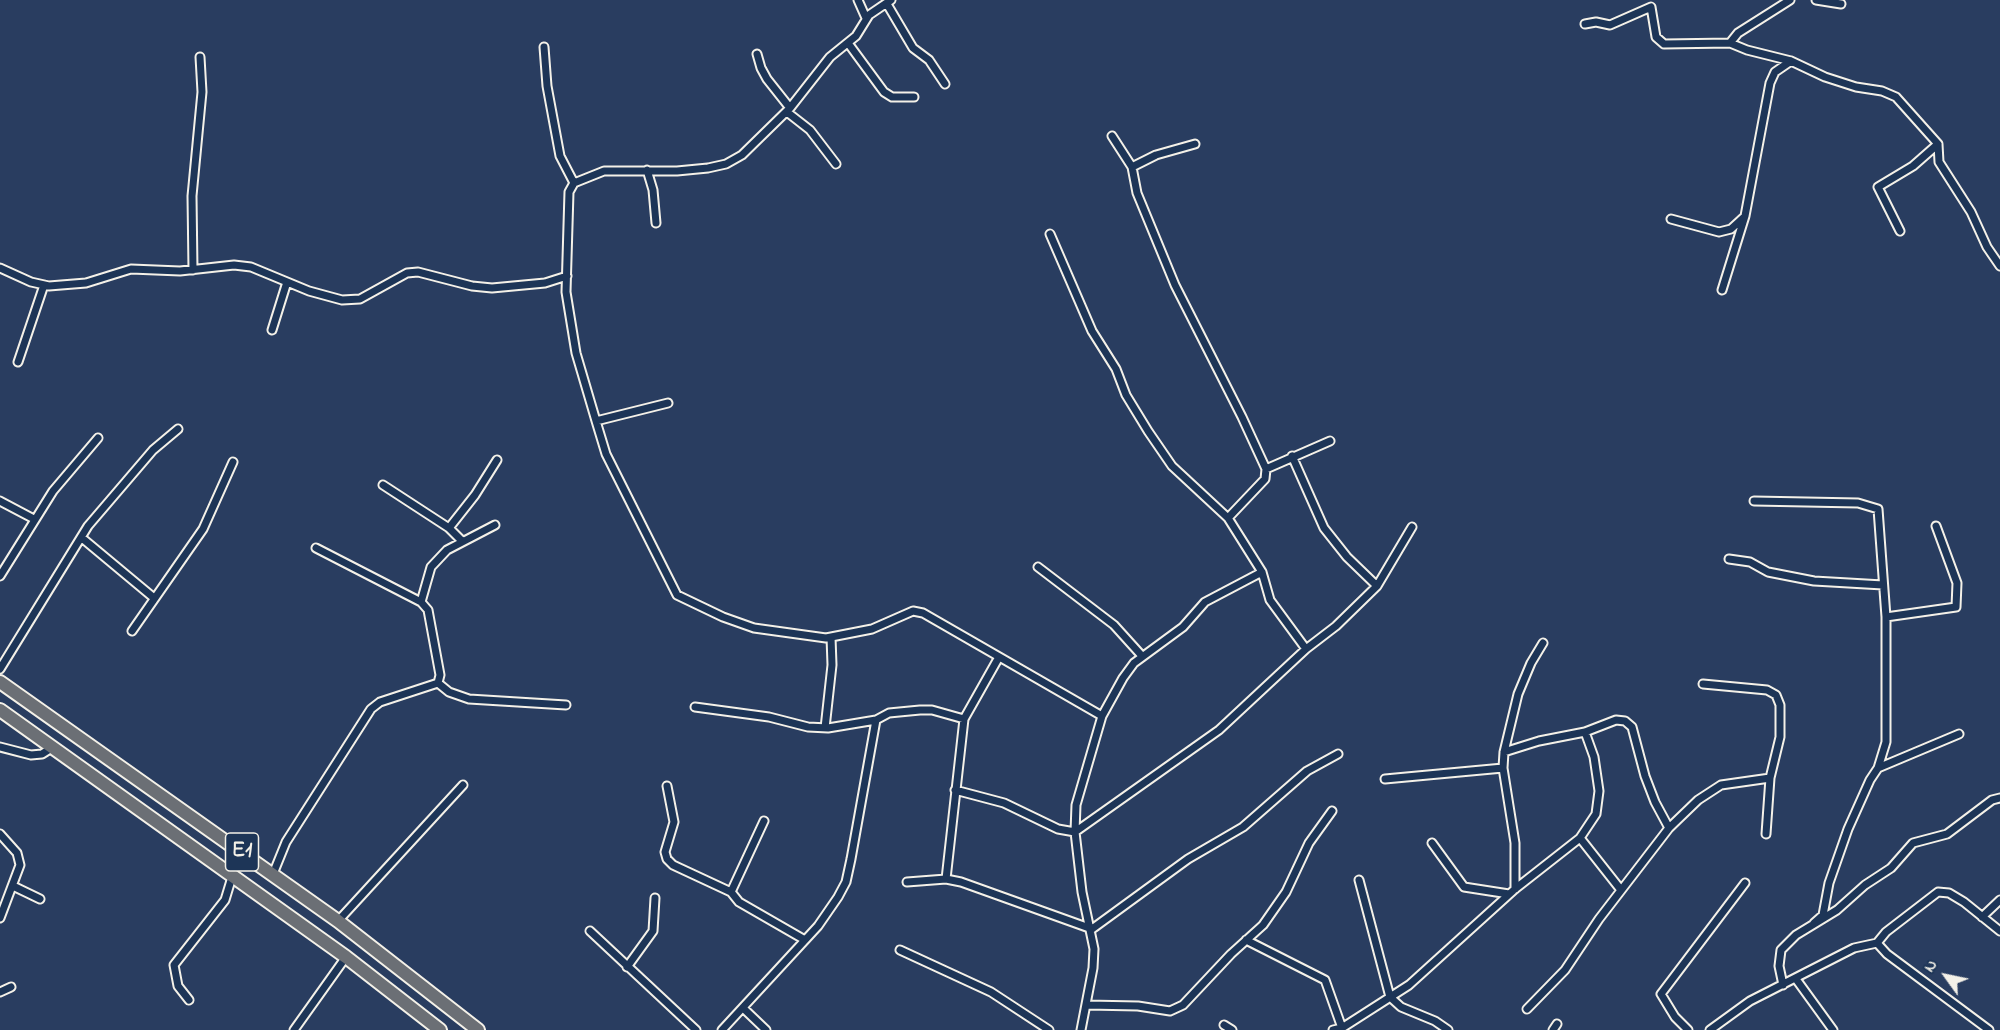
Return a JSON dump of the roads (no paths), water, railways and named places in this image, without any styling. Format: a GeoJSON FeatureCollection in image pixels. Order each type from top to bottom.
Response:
{"type":"FeatureCollection","features":[{"type":"Feature","properties":{"kind":"highway","name":"E1"},"geometry":{"type":"LineString","coordinates":[[0,682],[338,921],[478,1030]]}},
{"type":"Feature","properties":{"kind":"highway","name":"E1"},"geometry":{"type":"LineString","coordinates":[[0,710],[346,957],[440,1030]]}},
{"type":"Feature","properties":{"kind":"street"},"geometry":{"type":"LineString","coordinates":[[858,0],[866,18]]}},
{"type":"Feature","properties":{"kind":"street"},"geometry":{"type":"LineString","coordinates":[[1730,43],[1738,33],[1790,0]]}},
{"type":"Feature","properties":{"kind":"street"},"geometry":{"type":"LineString","coordinates":[[1816,0],[1841,4]]}},
{"type":"Feature","properties":{"kind":"street"},"geometry":{"type":"LineString","coordinates":[[945,84],[929,60],[913,48],[889,2],[866,18],[860,32],[830,57],[788,110],[742,155],[726,164],[677,171],[604,171],[574,183],[569,192],[566,292],[576,353],[606,454],[677,595],[723,617],[754,628],[831,637],[872,629],[913,611],[923,613],[1102,716]]}},
{"type":"Feature","properties":{"kind":"street"},"geometry":{"type":"LineString","coordinates":[[1585,24],[1611,25],[1651,7],[1656,37],[1664,44],[1730,43],[1791,61],[1825,77],[1856,87],[1882,91],[1896,98],[1938,144],[1939,162],[1971,212],[1987,247],[2000,266]]}},
{"type":"Feature","properties":{"kind":"street"},"geometry":{"type":"LineString","coordinates":[[848,43],[884,92],[902,99],[914,97]]}},
{"type":"Feature","properties":{"kind":"street"},"geometry":{"type":"LineString","coordinates":[[544,48],[550,107],[560,156],[574,183]]}},
{"type":"Feature","properties":{"kind":"street"},"geometry":{"type":"LineString","coordinates":[[757,54],[760,68],[788,110],[810,130],[836,164]]}},
{"type":"Feature","properties":{"kind":"street"},"geometry":{"type":"LineString","coordinates":[[193,270],[192,196],[202,92],[200,57]]}},
{"type":"Feature","properties":{"kind":"street"},"geometry":{"type":"LineString","coordinates":[[1722,290],[1745,216],[1770,83],[1775,72],[1791,61]]}},
{"type":"Feature","properties":{"kind":"street"},"geometry":{"type":"LineString","coordinates":[[1112,136],[1132,167],[1137,193],[1175,285],[1242,417],[1266,470],[1264,479],[1228,518]]}},
{"type":"Feature","properties":{"kind":"street"},"geometry":{"type":"LineString","coordinates":[[1132,167],[1156,155],[1195,144]]}},
{"type":"Feature","properties":{"kind":"street"},"geometry":{"type":"LineString","coordinates":[[1900,231],[1878,187],[1913,166],[1938,144]]}},
{"type":"Feature","properties":{"kind":"street"},"geometry":{"type":"LineString","coordinates":[[647,170],[653,190],[657,223]]}},
{"type":"Feature","properties":{"kind":"street"},"geometry":{"type":"LineString","coordinates":[[1671,219],[1719,232],[1731,229],[1745,216]]}},
{"type":"Feature","properties":{"kind":"street"},"geometry":{"type":"LineString","coordinates":[[1050,234],[1092,331],[1116,369],[1126,394],[1148,431],[1172,466],[1228,518],[1262,572],[1270,600],[1306,649]]}},
{"type":"Feature","properties":{"kind":"street"},"geometry":{"type":"LineString","coordinates":[[0,268],[44,285],[86,283],[131,269],[193,270],[234,265],[251,267],[287,282],[342,300],[360,298],[407,273],[417,272],[472,286],[492,288],[545,283],[567,276]]}},
{"type":"Feature","properties":{"kind":"street"},"geometry":{"type":"LineString","coordinates":[[272,330],[287,282]]}},
{"type":"Feature","properties":{"kind":"street"},"geometry":{"type":"LineString","coordinates":[[18,362],[44,285]]}},
{"type":"Feature","properties":{"kind":"street"},"geometry":{"type":"LineString","coordinates":[[596,421],[668,403]]}},
{"type":"Feature","properties":{"kind":"street"},"geometry":{"type":"LineString","coordinates":[[0,669],[94,519],[153,450],[178,429]]}},
{"type":"Feature","properties":{"kind":"street"},"geometry":{"type":"LineString","coordinates":[[0,576],[53,491],[98,438]]}},
{"type":"Feature","properties":{"kind":"street"},"geometry":{"type":"LineString","coordinates":[[1266,470],[1292,456],[1330,441]]}},
{"type":"Feature","properties":{"kind":"street"},"geometry":{"type":"LineString","coordinates":[[1292,456],[1324,528],[1347,557],[1377,586]]}},
{"type":"Feature","properties":{"kind":"street"},"geometry":{"type":"LineString","coordinates":[[449,528],[475,495],[497,460]]}},
{"type":"Feature","properties":{"kind":"street"},"geometry":{"type":"LineString","coordinates":[[132,631],[203,529],[233,462]]}},
{"type":"Feature","properties":{"kind":"street"},"geometry":{"type":"LineString","coordinates":[[383,485],[449,528],[462,541]]}},
{"type":"Feature","properties":{"kind":"street"},"geometry":{"type":"LineString","coordinates":[[0,501],[34,519]]}},
{"type":"Feature","properties":{"kind":"street"},"geometry":{"type":"LineString","coordinates":[[1754,501],[1858,503],[1878,509],[1886,617],[1886,742],[1878,768],[1870,780],[1848,829],[1829,884],[1823,915],[1781,950],[1779,966],[1783,985]]}},
{"type":"Feature","properties":{"kind":"street"},"geometry":{"type":"LineString","coordinates":[[421,602],[431,567],[447,550],[495,525]]}},
{"type":"Feature","properties":{"kind":"street"},"geometry":{"type":"LineString","coordinates":[[1886,617],[1956,607],[1957,583],[1936,526]]}},
{"type":"Feature","properties":{"kind":"street"},"geometry":{"type":"LineString","coordinates":[[955,790],[1004,802],[1058,829],[1075,832],[1219,730],[1306,649],[1336,626],[1377,586],[1412,527]]}},
{"type":"Feature","properties":{"kind":"street"},"geometry":{"type":"LineString","coordinates":[[82,538],[154,598]]}},
{"type":"Feature","properties":{"kind":"street"},"geometry":{"type":"LineString","coordinates":[[316,548],[421,602],[428,610],[440,675],[438,683]]}},
{"type":"Feature","properties":{"kind":"street"},"geometry":{"type":"LineString","coordinates":[[1729,559],[1750,562],[1768,572],[1814,581],[1883,585]]}},
{"type":"Feature","properties":{"kind":"street"},"geometry":{"type":"LineString","coordinates":[[1038,567],[1114,625],[1142,656]]}},
{"type":"Feature","properties":{"kind":"street"},"geometry":{"type":"LineString","coordinates":[[1081,1030],[1093,968],[1092,929],[1082,892],[1075,832],[1076,805],[1102,716],[1123,678],[1142,656],[1183,627],[1211,598],[1262,572]]}},
{"type":"Feature","properties":{"kind":"street"},"geometry":{"type":"LineString","coordinates":[[825,728],[832,665],[831,637]]}},
{"type":"Feature","properties":{"kind":"street"},"geometry":{"type":"LineString","coordinates":[[1512,892],[1515,843],[1503,768],[1503,752],[1518,694],[1531,663],[1543,643]]}},
{"type":"Feature","properties":{"kind":"street"},"geometry":{"type":"LineString","coordinates":[[946,879],[964,719],[999,657]]}},
{"type":"Feature","properties":{"kind":"street"},"geometry":{"type":"LineString","coordinates":[[438,683],[449,692],[469,699],[566,705]]}},
{"type":"Feature","properties":{"kind":"street"},"geometry":{"type":"LineString","coordinates":[[273,874],[298,823],[371,709],[380,702],[438,683]]}},
{"type":"Feature","properties":{"kind":"street"},"geometry":{"type":"LineString","coordinates":[[1703,684],[1767,690],[1776,695],[1780,705],[1780,737],[1770,778],[1766,834]]}},
{"type":"Feature","properties":{"kind":"street"},"geometry":{"type":"LineString","coordinates":[[695,707],[769,717],[825,728],[851,726],[876,720],[889,713],[920,710],[932,710],[964,719]]}},
{"type":"Feature","properties":{"kind":"street"},"geometry":{"type":"LineString","coordinates":[[722,1030],[805,940],[838,897],[846,882],[876,720]]}},
{"type":"Feature","properties":{"kind":"street"},"geometry":{"type":"LineString","coordinates":[[1503,752],[1539,741],[1585,732],[1616,720],[1625,721],[1632,727],[1645,776],[1655,802],[1669,828]]}},
{"type":"Feature","properties":{"kind":"street"},"geometry":{"type":"LineString","coordinates":[[1334,1030],[1342,1028],[1416,980],[1512,892],[1580,838],[1596,813],[1599,791],[1594,758],[1585,732]]}},
{"type":"Feature","properties":{"kind":"street"},"geometry":{"type":"LineString","coordinates":[[1878,768],[1959,734]]}},
{"type":"Feature","properties":{"kind":"street"},"geometry":{"type":"LineString","coordinates":[[0,747],[31,755],[42,754],[52,747]]}},
{"type":"Feature","properties":{"kind":"street"},"geometry":{"type":"LineString","coordinates":[[1092,929],[1188,859],[1243,827],[1307,771],[1338,754]]}},
{"type":"Feature","properties":{"kind":"street"},"geometry":{"type":"LineString","coordinates":[[1384,779],[1503,768]]}},
{"type":"Feature","properties":{"kind":"street"},"geometry":{"type":"LineString","coordinates":[[1527,1009],[1565,970],[1621,890],[1669,828],[1698,800],[1721,785],[1770,778]]}},
{"type":"Feature","properties":{"kind":"street"},"geometry":{"type":"LineString","coordinates":[[338,921],[463,785]]}},
{"type":"Feature","properties":{"kind":"street"},"geometry":{"type":"LineString","coordinates":[[667,786],[675,822],[664,852],[667,859],[731,892],[739,902],[805,940]]}},
{"type":"Feature","properties":{"kind":"street"},"geometry":{"type":"LineString","coordinates":[[1814,923],[1837,910],[1865,885],[1891,868],[1913,843],[1947,834],[1992,800],[2000,798]]}},
{"type":"Feature","properties":{"kind":"street"},"geometry":{"type":"LineString","coordinates":[[1087,1005],[1176,1010],[1263,925],[1276,908],[1309,843],[1332,811]]}},
{"type":"Feature","properties":{"kind":"street"},"geometry":{"type":"LineString","coordinates":[[731,892],[764,821]]}},
{"type":"Feature","properties":{"kind":"street"},"geometry":{"type":"LineString","coordinates":[[0,834],[16,853],[20,865],[0,918]]}},
{"type":"Feature","properties":{"kind":"street"},"geometry":{"type":"LineString","coordinates":[[1580,838],[1621,890]]}},
{"type":"Feature","properties":{"kind":"street"},"geometry":{"type":"LineString","coordinates":[[1432,843],[1464,887],[1512,892]]}},
{"type":"Feature","properties":{"kind":"street"},"geometry":{"type":"LineString","coordinates":[[189,1000],[178,986],[174,965],[225,900],[232,877]]}},
{"type":"Feature","properties":{"kind":"street"},"geometry":{"type":"LineString","coordinates":[[908,882],[946,879],[982,888],[1092,929]]}},
{"type":"Feature","properties":{"kind":"street"},"geometry":{"type":"LineString","coordinates":[[1359,880],[1390,997],[1401,1007],[1435,1021],[1448,1030]]}},
{"type":"Feature","properties":{"kind":"street"},"geometry":{"type":"LineString","coordinates":[[1688,1030],[1675,1017],[1661,994],[1745,883]]}},
{"type":"Feature","properties":{"kind":"street"},"geometry":{"type":"LineString","coordinates":[[13,886],[40,899]]}},
{"type":"Feature","properties":{"kind":"street"},"geometry":{"type":"LineString","coordinates":[[1710,1030],[1750,1001],[1854,948],[1877,943],[1886,932],[1938,892],[1949,893],[2000,932]]}},
{"type":"Feature","properties":{"kind":"street"},"geometry":{"type":"LineString","coordinates":[[627,967],[653,931],[655,898]]}},
{"type":"Feature","properties":{"kind":"street"},"geometry":{"type":"LineString","coordinates":[[1982,918],[2000,900]]}},
{"type":"Feature","properties":{"kind":"street"},"geometry":{"type":"LineString","coordinates":[[590,931],[696,1030]]}},
{"type":"Feature","properties":{"kind":"street"},"geometry":{"type":"LineString","coordinates":[[1246,940],[1325,980],[1342,1028]]}},
{"type":"Feature","properties":{"kind":"street"},"geometry":{"type":"LineString","coordinates":[[1877,943],[1887,954],[1989,1030]]}},
{"type":"Feature","properties":{"kind":"street"},"geometry":{"type":"LineString","coordinates":[[900,950],[991,992],[1049,1030]]}},
{"type":"Feature","properties":{"kind":"street"},"geometry":{"type":"LineString","coordinates":[[294,1030],[346,957]]}},
{"type":"Feature","properties":{"kind":"street"},"geometry":{"type":"LineString","coordinates":[[1796,979],[1833,1030]]}},
{"type":"Feature","properties":{"kind":"street"},"geometry":{"type":"LineString","coordinates":[[0,992],[11,987]]}},
{"type":"Feature","properties":{"kind":"street"},"geometry":{"type":"LineString","coordinates":[[743,1008],[766,1030]]}},
{"type":"Feature","properties":{"kind":"street"},"geometry":{"type":"LineString","coordinates":[[1224,1025],[1232,1030]]}}]}
